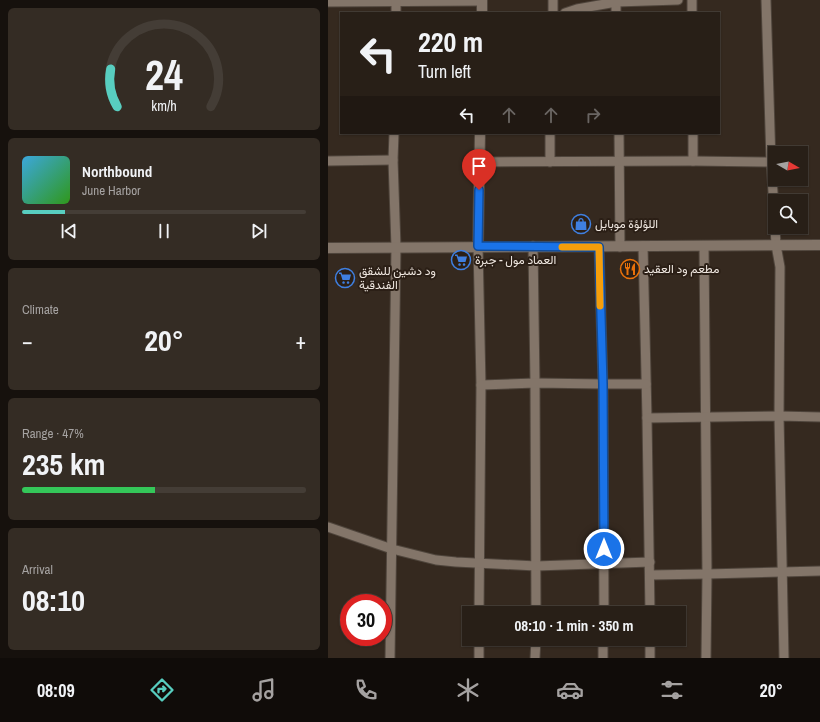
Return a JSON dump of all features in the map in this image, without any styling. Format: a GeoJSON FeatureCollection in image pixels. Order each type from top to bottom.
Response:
{"type":"FeatureCollection","features":[{"type":"Feature","properties":{"kind":"street"},"geometry":{"type":"LineString","coordinates":[[396,0],[396,12]]}},
{"type":"Feature","properties":{"kind":"street"},"geometry":{"type":"LineString","coordinates":[[328,2],[482,0],[482,12]]}},
{"type":"Feature","properties":{"kind":"street"},"geometry":{"type":"LineString","coordinates":[[553,0],[553,12]]}},
{"type":"Feature","properties":{"kind":"street"},"geometry":{"type":"LineString","coordinates":[[568,12],[616,2],[678,0]]}},
{"type":"Feature","properties":{"kind":"street"},"geometry":{"type":"LineString","coordinates":[[692,0],[692,12]]}},
{"type":"Feature","properties":{"kind":"street"},"geometry":{"type":"LineString","coordinates":[[766,0],[771,146]]}},
{"type":"Feature","properties":{"kind":"street"},"geometry":{"type":"LineString","coordinates":[[616,2],[616,12]]}},
{"type":"Feature","properties":{"kind":"street"},"geometry":{"type":"LineString","coordinates":[[390,658],[396,247],[393,160],[394,134]]}},
{"type":"Feature","properties":{"kind":"street"},"geometry":{"type":"LineString","coordinates":[[479,606],[481,384],[478,246],[480,134]]}},
{"type":"Feature","properties":{"kind":"street"},"geometry":{"type":"LineString","coordinates":[[550,134],[550,162]]}},
{"type":"Feature","properties":{"kind":"street"},"geometry":{"type":"LineString","coordinates":[[619,134],[620,247]]}},
{"type":"Feature","properties":{"kind":"street"},"geometry":{"type":"LineString","coordinates":[[693,134],[693,161]]}},
{"type":"Feature","properties":{"kind":"street"},"geometry":{"type":"LineString","coordinates":[[328,161],[393,160]]}},
{"type":"Feature","properties":{"kind":"street"},"geometry":{"type":"LineString","coordinates":[[480,162],[768,162]]}},
{"type":"Feature","properties":{"kind":"street"},"geometry":{"type":"LineString","coordinates":[[775,234],[780,267],[779,416],[784,658]]}},
{"type":"Feature","properties":{"kind":"street"},"geometry":{"type":"LineString","coordinates":[[328,248],[478,246],[820,246]]}},
{"type":"Feature","properties":{"kind":"street"},"geometry":{"type":"LineString","coordinates":[[533,246],[536,606]]}},
{"type":"Feature","properties":{"kind":"street"},"geometry":{"type":"LineString","coordinates":[[643,246],[650,606]]}},
{"type":"Feature","properties":{"kind":"street"},"geometry":{"type":"LineString","coordinates":[[704,246],[707,574],[706,658]]}},
{"type":"Feature","properties":{"kind":"street"},"geometry":{"type":"LineString","coordinates":[[599,247],[603,384],[604,606]]}},
{"type":"Feature","properties":{"kind":"street"},"geometry":{"type":"LineString","coordinates":[[481,384],[646,384]]}},
{"type":"Feature","properties":{"kind":"street"},"geometry":{"type":"LineString","coordinates":[[647,418],[779,416],[820,417]]}},
{"type":"Feature","properties":{"kind":"street"},"geometry":{"type":"LineString","coordinates":[[328,527],[392,548],[436,560],[536,566],[650,562]]}},
{"type":"Feature","properties":{"kind":"street"},"geometry":{"type":"LineString","coordinates":[[650,575],[820,571]]}},
{"type":"Feature","properties":{"kind":"street"},"geometry":{"type":"LineString","coordinates":[[479,646],[479,658]]}},
{"type":"Feature","properties":{"kind":"street"},"geometry":{"type":"LineString","coordinates":[[535,658],[536,646]]}},
{"type":"Feature","properties":{"kind":"street"},"geometry":{"type":"LineString","coordinates":[[603,646],[603,658]]}},
{"type":"Feature","properties":{"kind":"street"},"geometry":{"type":"LineString","coordinates":[[650,646],[650,658]]}},
{"type":"Feature","properties":{"kind":"slow traffic"},"geometry":{"type":"LineString","coordinates":[[562,247],[599,247],[600,306]]}},
{"type":"Feature","properties":{"kind":"place","name":"اللؤلؤة موبايل"},"geometry":{"type":"Point","coordinates":[581,224]}},
{"type":"Feature","properties":{"kind":"place","name":"العماد مول - جبرة"},"geometry":{"type":"Point","coordinates":[461,260]}},
{"type":"Feature","properties":{"kind":"place","name":"مطعم ود العقيد"},"geometry":{"type":"Point","coordinates":[630,269]}},
{"type":"Feature","properties":{"kind":"place","name":"ود دشين للشقق الفندقية"},"geometry":{"type":"Point","coordinates":[345,278]}},
{"type":"Feature","properties":{"kind":"route"},"geometry":{"type":"LineString","coordinates":[[479,190],[478,246],[599,247],[603,384],[604,549]]}}]}
